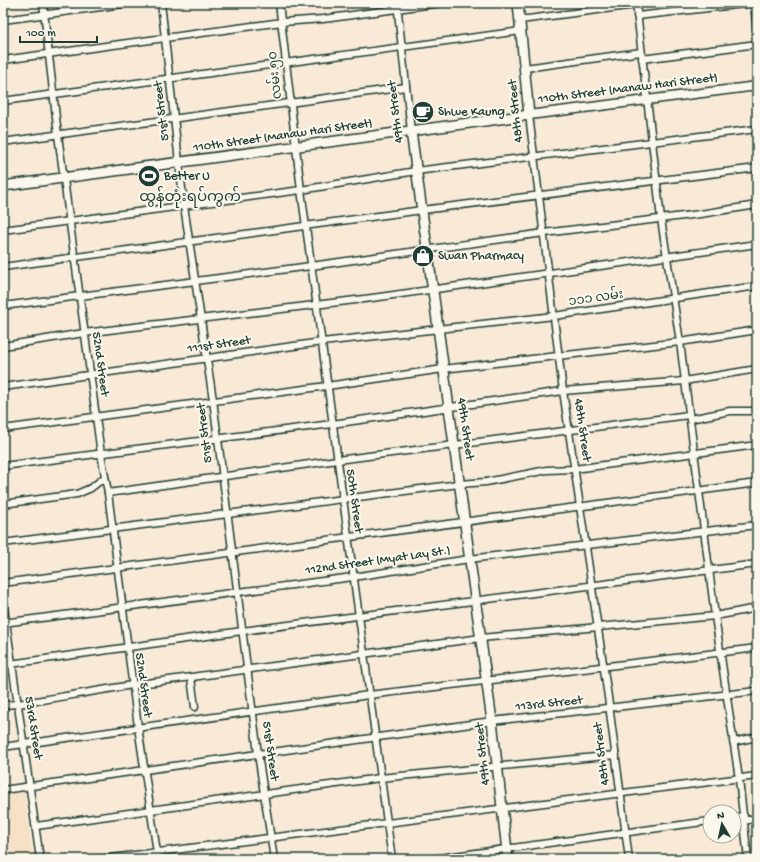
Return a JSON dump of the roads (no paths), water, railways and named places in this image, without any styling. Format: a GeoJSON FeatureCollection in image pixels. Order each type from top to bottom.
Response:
{"type":"FeatureCollection","features":[{"type":"Feature","properties":{"kind":"main road","name":"48th Street"},"geometry":{"type":"LineString","coordinates":[[518,3],[529,115]]}},
{"type":"Feature","properties":{"kind":"main road","name":"110th Street (Manaw Hari Street)"},"geometry":{"type":"LineString","coordinates":[[3,186],[180,164],[295,146],[529,115]]}},
{"type":"Feature","properties":{"kind":"main road","name":"49th Street"},"geometry":{"type":"LineString","coordinates":[[411,131],[492,721],[508,854]]}},
{"type":"Feature","properties":{"kind":"street","name":"52nd Street"},"geometry":{"type":"LineString","coordinates":[[43,3],[53,95],[65,178],[79,296],[101,454],[108,493],[121,607],[151,812]]}},
{"type":"Feature","properties":{"kind":"street"},"geometry":{"type":"LineString","coordinates":[[3,20],[131,3]]}},
{"type":"Feature","properties":{"kind":"street","name":"51st Street"},"geometry":{"type":"LineString","coordinates":[[161,3],[184,206],[205,358],[213,400],[258,754],[274,859]]}},
{"type":"Feature","properties":{"kind":"street","name":"လမ်း ၅၀"},"geometry":{"type":"LineString","coordinates":[[280,3],[295,146]]}},
{"type":"Feature","properties":{"kind":"street"},"geometry":{"type":"LineString","coordinates":[[3,60],[49,55],[397,6],[441,3]]}},
{"type":"Feature","properties":{"kind":"street"},"geometry":{"type":"LineString","coordinates":[[637,16],[753,3],[757,32]]}},
{"type":"Feature","properties":{"kind":"street"},"geometry":{"type":"LineString","coordinates":[[520,20],[636,4],[661,219],[680,342],[684,381],[711,571],[715,616],[739,779],[748,859]]}},
{"type":"Feature","properties":{"kind":"street","name":"49th Street"},"geometry":{"type":"LineString","coordinates":[[397,6],[411,131]]}},
{"type":"Feature","properties":{"kind":"street"},"geometry":{"type":"LineString","coordinates":[[3,101],[169,78],[286,64],[521,30]]}},
{"type":"Feature","properties":{"kind":"street"},"geometry":{"type":"LineString","coordinates":[[525,68],[757,44]]}},
{"type":"Feature","properties":{"kind":"street","name":"110th Street (Manaw Hari Street)"},"geometry":{"type":"LineString","coordinates":[[529,115],[757,86]]}},
{"type":"Feature","properties":{"kind":"street"},"geometry":{"type":"LineString","coordinates":[[3,142],[406,87]]}},
{"type":"Feature","properties":{"kind":"street","name":"48th Street"},"geometry":{"type":"LineString","coordinates":[[529,115],[563,391],[593,586],[629,859]]}},
{"type":"Feature","properties":{"kind":"street"},"geometry":{"type":"LineString","coordinates":[[3,230],[301,190],[416,172],[757,129]]}},
{"type":"Feature","properties":{"kind":"street","name":"50th Street"},"geometry":{"type":"LineString","coordinates":[[295,146],[392,859]]}},
{"type":"Feature","properties":{"kind":"street"},"geometry":{"type":"LineString","coordinates":[[3,267],[306,228],[422,210],[757,168]]}},
{"type":"Feature","properties":{"kind":"street"},"geometry":{"type":"LineString","coordinates":[[3,306],[311,266],[757,205]]}},
{"type":"Feature","properties":{"kind":"street"},"geometry":{"type":"LineString","coordinates":[[3,346],[84,333],[548,274],[757,244]]}},
{"type":"Feature","properties":{"kind":"street","name":"၁၁၁ လမ်း"},"geometry":{"type":"LineString","coordinates":[[438,328],[554,316],[757,286]]}},
{"type":"Feature","properties":{"kind":"street","name":"111st Street"},"geometry":{"type":"LineString","coordinates":[[3,387],[322,342],[438,328]]}},
{"type":"Feature","properties":{"kind":"street"},"geometry":{"type":"LineString","coordinates":[[3,429],[443,369],[559,354],[680,342],[757,330]]}},
{"type":"Feature","properties":{"kind":"street"},"geometry":{"type":"LineString","coordinates":[[3,466],[332,424],[563,391],[684,381],[757,369]]}},
{"type":"Feature","properties":{"kind":"street"},"geometry":{"type":"LineString","coordinates":[[108,493],[337,460],[730,411],[757,411]]}},
{"type":"Feature","properties":{"kind":"street"},"geometry":{"type":"LineString","coordinates":[[3,543],[227,515],[343,498],[486,482],[547,470],[694,454],[757,445]]}},
{"type":"Feature","properties":{"kind":"street"},"geometry":{"type":"LineString","coordinates":[[3,504],[77,494],[91,488],[105,477]]}},
{"type":"Feature","properties":{"kind":"street"},"geometry":{"type":"LineString","coordinates":[[3,583],[580,505],[757,483]]}},
{"type":"Feature","properties":{"kind":"street","name":"112nd Street (Myat Lay St.)"},"geometry":{"type":"LineString","coordinates":[[5,623],[353,577],[469,559],[757,526]]}},
{"type":"Feature","properties":{"kind":"street"},"geometry":{"type":"LineString","coordinates":[[3,665],[127,649],[242,631],[757,564]]}},
{"type":"Feature","properties":{"kind":"street","name":"53rd Street"},"geometry":{"type":"LineString","coordinates":[[3,601],[40,859]]}},
{"type":"Feature","properties":{"kind":"street"},"geometry":{"type":"LineString","coordinates":[[3,705],[18,704],[132,685],[248,671],[480,638],[715,616],[757,608]]}},
{"type":"Feature","properties":{"kind":"street"},"geometry":{"type":"LineString","coordinates":[[3,747],[369,695],[603,665],[757,648]]}},
{"type":"Feature","properties":{"kind":"street"},"geometry":{"type":"LineString","coordinates":[[191,678],[195,707]]}},
{"type":"Feature","properties":{"kind":"street","name":"113rd Street"},"geometry":{"type":"LineString","coordinates":[[3,790],[492,721],[610,709],[757,691]]}},
{"type":"Feature","properties":{"kind":"street"},"geometry":{"type":"LineString","coordinates":[[733,742],[757,737]]}},
{"type":"Feature","properties":{"kind":"street"},"geometry":{"type":"LineString","coordinates":[[36,826],[151,812],[264,794],[380,778],[616,755]]}},
{"type":"Feature","properties":{"kind":"street"},"geometry":{"type":"LineString","coordinates":[[102,859],[757,776]]}},
{"type":"Feature","properties":{"kind":"street"},"geometry":{"type":"LineString","coordinates":[[151,812],[158,859]]}},
{"type":"Feature","properties":{"kind":"street"},"geometry":{"type":"LineString","coordinates":[[744,818],[757,818]]}},
{"type":"Feature","properties":{"kind":"street"},"geometry":{"type":"LineString","coordinates":[[432,859],[508,854],[625,832],[702,822]]}},
{"type":"Feature","properties":{"kind":"place","name":"Shwe Kaung"},"geometry":{"type":"Point","coordinates":[423,112]}},
{"type":"Feature","properties":{"kind":"place","name":"Better U"},"geometry":{"type":"Point","coordinates":[149,176]}},
{"type":"Feature","properties":{"kind":"place","name":"Swan Pharmacy"},"geometry":{"type":"Point","coordinates":[423,256]}},
{"type":"Feature","properties":{"kind":"district","name":"ထွန်တုံးရပ်ကွက်"},"geometry":{"type":"Point","coordinates":[190,198]}}]}
